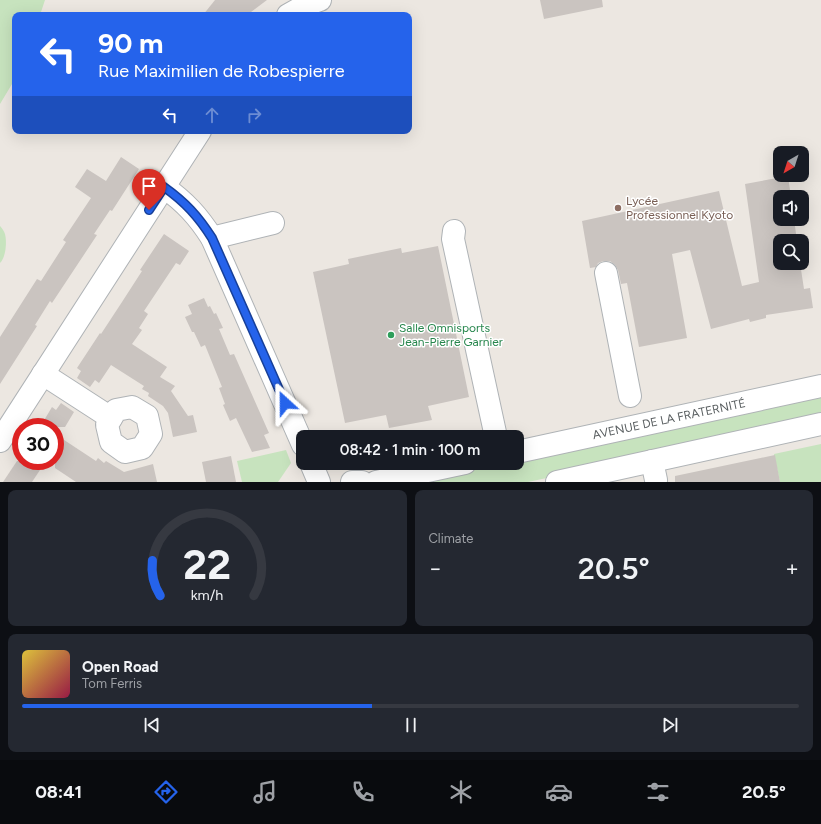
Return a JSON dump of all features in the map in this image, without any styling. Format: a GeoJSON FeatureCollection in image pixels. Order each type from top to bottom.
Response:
{"type":"FeatureCollection","features":[{"type":"Feature","properties":{"kind":"street"},"geometry":{"type":"LineString","coordinates":[[293,12],[320,0]]}},
{"type":"Feature","properties":{"kind":"street"},"geometry":{"type":"LineString","coordinates":[[0,441],[198,134]]}},
{"type":"Feature","properties":{"kind":"street"},"geometry":{"type":"LineString","coordinates":[[164,187],[189,207],[201,221],[212,238],[296,430]]}},
{"type":"Feature","properties":{"kind":"street"},"geometry":{"type":"LineString","coordinates":[[212,238],[273,223]]}},
{"type":"Feature","properties":{"kind":"street"},"geometry":{"type":"LineString","coordinates":[[454,231],[453,239],[494,430]]}},
{"type":"Feature","properties":{"kind":"street"},"geometry":{"type":"LineString","coordinates":[[606,273],[630,396]]}},
{"type":"Feature","properties":{"kind":"street"},"geometry":{"type":"LineString","coordinates":[[43,374],[111,418]]}},
{"type":"Feature","properties":{"kind":"street","name":"AVENUE DE LA FRATERNITÉ"},"geometry":{"type":"LineString","coordinates":[[524,450],[821,386]]}},
{"type":"Feature","properties":{"kind":"street"},"geometry":{"type":"LineString","coordinates":[[557,482],[654,470],[821,424]]}},
{"type":"Feature","properties":{"kind":"street"},"geometry":{"type":"LineString","coordinates":[[314,470],[319,482]]}},
{"type":"Feature","properties":{"kind":"street"},"geometry":{"type":"LineString","coordinates":[[376,482],[432,470]]}},
{"type":"Feature","properties":{"kind":"street"},"geometry":{"type":"LineString","coordinates":[[352,482],[362,482]]}},
{"type":"Feature","properties":{"kind":"green space"},"geometry":{"type":"Polygon","coordinates":[[[0,0],[45,0],[41,12],[12,12],[12,84],[0,104],[0,0]]]}},
{"type":"Feature","properties":{"kind":"green space"},"geometry":{"type":"Polygon","coordinates":[[[0,226],[5,233],[6,249],[0,263],[0,226]]]}},
{"type":"Feature","properties":{"kind":"green space"},"geometry":{"type":"Polygon","coordinates":[[[821,393],[821,419],[528,482],[409,482],[465,470],[524,470],[524,457],[821,393]]]}},
{"type":"Feature","properties":{"kind":"green space"},"geometry":{"type":"Polygon","coordinates":[[[821,444],[821,482],[780,482],[774,454],[821,444]]]}},
{"type":"Feature","properties":{"kind":"green space"},"geometry":{"type":"Polygon","coordinates":[[[286,450],[291,463],[278,482],[242,482],[237,461],[286,450]]]}},
{"type":"Feature","properties":{"kind":"building"},"geometry":{"type":"Polygon","coordinates":[[[215,0],[267,0],[251,12],[205,12],[215,0]]]}},
{"type":"Feature","properties":{"kind":"building"},"geometry":{"type":"Polygon","coordinates":[[[540,0],[602,0],[603,7],[544,19],[540,0]]]}},
{"type":"Feature","properties":{"kind":"building"},"geometry":{"type":"Polygon","coordinates":[[[121,157],[139,169],[112,211],[110,210],[94,234],[97,235],[52,303],[50,301],[35,325],[37,326],[0,384],[0,337],[37,279],[41,281],[66,242],[63,240],[91,198],[75,187],[87,169],[106,181],[121,157]]]}},
{"type":"Feature","properties":{"kind":"building"},"geometry":{"type":"Polygon","coordinates":[[[773,179],[773,182],[789,182],[790,190],[773,190],[773,226],[795,226],[796,234],[773,234],[773,270],[801,270],[804,289],[810,288],[813,308],[766,315],[766,318],[750,322],[749,319],[711,329],[690,250],[672,254],[687,338],[639,347],[627,283],[621,284],[618,270],[610,261],[603,261],[598,263],[596,267],[590,268],[582,221],[719,191],[742,286],[759,282],[745,184],[773,179]]]}},
{"type":"Feature","properties":{"kind":"building"},"geometry":{"type":"Polygon","coordinates":[[[164,234],[189,251],[180,265],[176,263],[144,311],[148,314],[139,328],[142,330],[132,344],[167,367],[160,377],[175,386],[171,391],[188,416],[193,415],[197,432],[173,437],[168,413],[163,406],[148,396],[149,393],[142,389],[144,386],[111,365],[99,383],[95,380],[90,387],[77,378],[81,371],[77,368],[122,302],[142,271],[140,270],[164,234]]]}},
{"type":"Feature","properties":{"kind":"building","name":"Salle Omnisports Jean-Pierre Garnier"},"geometry":{"type":"Polygon","coordinates":[[[438,246],[469,397],[428,406],[432,420],[389,428],[386,415],[345,423],[313,272],[349,264],[348,259],[401,248],[402,253],[438,246]]]}},
{"type":"Feature","properties":{"kind":"building"},"geometry":{"type":"Polygon","coordinates":[[[204,298],[208,307],[210,306],[214,314],[216,313],[223,328],[219,329],[230,355],[234,354],[269,433],[264,435],[270,448],[252,452],[236,418],[230,421],[223,405],[225,404],[219,388],[222,387],[205,345],[201,347],[185,317],[192,314],[188,305],[204,298]]]}},
{"type":"Feature","properties":{"kind":"building"},"geometry":{"type":"Polygon","coordinates":[[[61,403],[74,412],[65,427],[64,418],[45,418],[52,407],[56,410],[61,403]]]}},
{"type":"Feature","properties":{"kind":"building"},"geometry":{"type":"Polygon","coordinates":[[[64,440],[96,461],[98,458],[104,463],[106,461],[124,472],[153,464],[157,482],[76,482],[58,470],[64,470],[64,440]]]}},
{"type":"Feature","properties":{"kind":"building"},"geometry":{"type":"Polygon","coordinates":[[[775,455],[780,482],[675,482],[675,476],[775,455]]]}},
{"type":"Feature","properties":{"kind":"building"},"geometry":{"type":"Polygon","coordinates":[[[231,456],[236,482],[206,482],[202,462],[231,456]]]}},
{"type":"Feature","properties":{"kind":"building"},"geometry":{"type":"Polygon","coordinates":[[[12,468],[12,470],[40,470],[32,482],[3,482],[12,468]]]}},
{"type":"Feature","properties":{"kind":"place","name":"Lycée Professionnel Kyoto"},"geometry":{"type":"Point","coordinates":[618,208]}},
{"type":"Feature","properties":{"kind":"place","name":"Salle Omnisports Jean-Pierre Garnier"},"geometry":{"type":"Point","coordinates":[391,335]}},
{"type":"Feature","properties":{"kind":"route"},"geometry":{"type":"LineString","coordinates":[[149,210],[164,187],[189,207],[201,221],[212,238],[285,403]]}}]}
